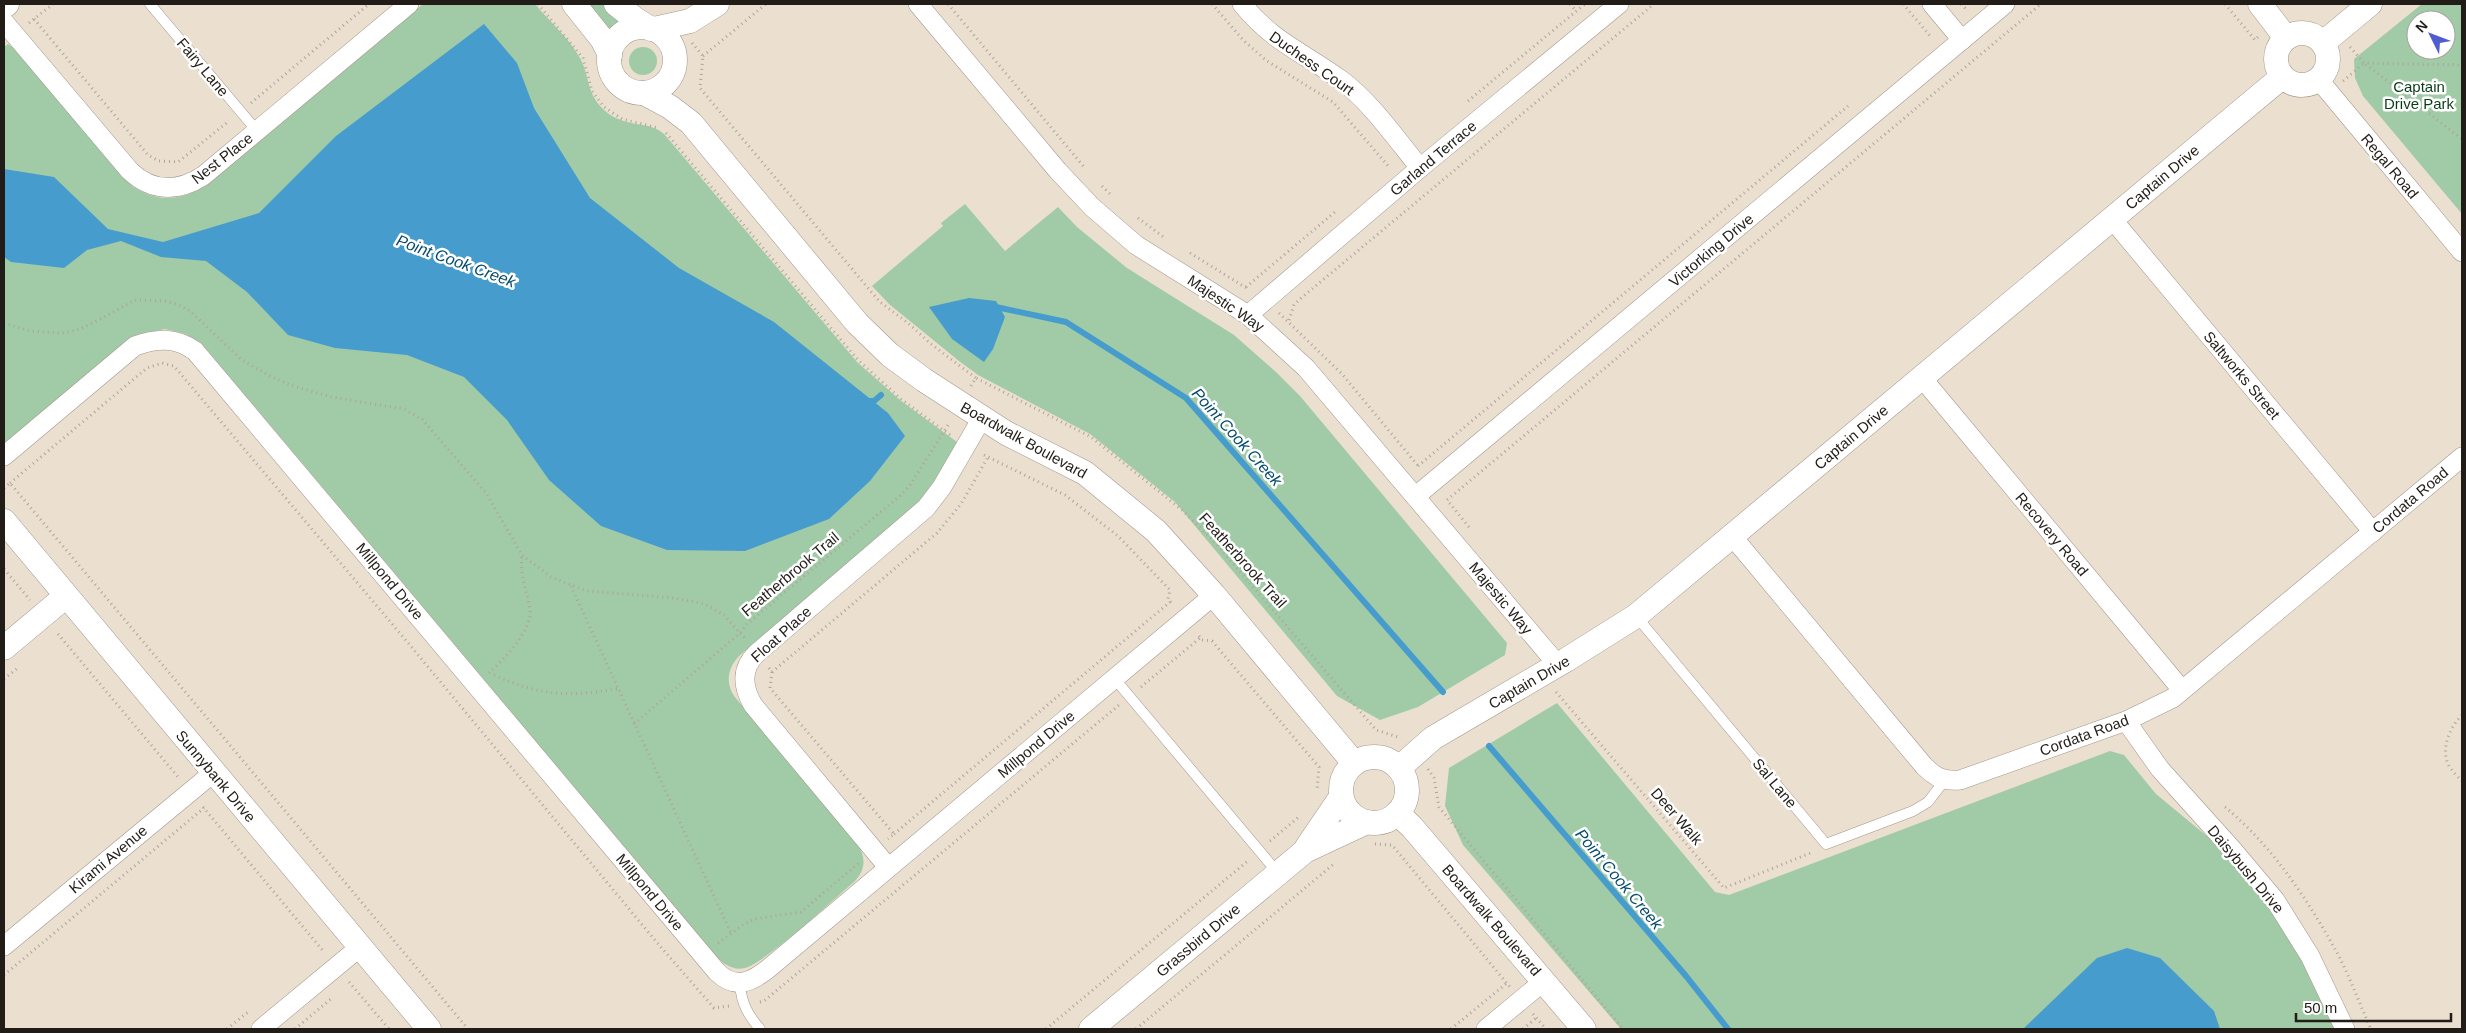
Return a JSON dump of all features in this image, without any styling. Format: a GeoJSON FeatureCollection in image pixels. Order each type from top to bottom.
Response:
{"type":"FeatureCollection","features":[{"type":"Feature","properties":{"kind":"street","name":"Nest Place"},"geometry":{"type":"LineString","coordinates":[[4,22],[122,163],[145,183],[166,188],[192,183],[409,4]]}},
{"type":"Feature","properties":{"kind":"street"},"geometry":{"type":"LineString","coordinates":[[574,4],[602,39],[610,55],[610,65],[618,82],[625,88],[644,93],[655,91],[664,85],[671,76],[675,63],[670,42],[663,34],[635,19],[616,4]]}},
{"type":"Feature","properties":{"kind":"street","name":"Majestic Way"},"geometry":{"type":"LineString","coordinates":[[918,4],[1058,171],[1092,207],[1136,244],[1248,315],[1306,368],[1416,496],[1550,670]]}},
{"type":"Feature","properties":{"kind":"street","name":"Duchess Court"},"geometry":{"type":"LineString","coordinates":[[1242,4],[1256,21],[1276,38],[1350,88],[1420,168]]}},
{"type":"Feature","properties":{"kind":"street"},"geometry":{"type":"LineString","coordinates":[[1932,4],[1962,40]]}},
{"type":"Feature","properties":{"kind":"street","name":"Victorking Drive"},"geometry":{"type":"LineString","coordinates":[[1416,496],[2005,4]]}},
{"type":"Feature","properties":{"kind":"street"},"geometry":{"type":"LineString","coordinates":[[2260,4],[2286,38]]}},
{"type":"Feature","properties":{"kind":"street"},"geometry":{"type":"LineString","coordinates":[[2330,37],[2324,86],[2299,86],[2282,77],[2276,66],[2275,56],[2279,46],[2286,38],[2301,33],[2317,37],[2330,37],[2370,4]]}},
{"type":"Feature","properties":{"kind":"street","name":"Garland Terrace"},"geometry":{"type":"LineString","coordinates":[[1248,315],[1608,7]]}},
{"type":"Feature","properties":{"kind":"street"},"geometry":{"type":"LineString","coordinates":[[610,55],[620,36],[635,29],[652,29],[677,25],[712,8]]}},
{"type":"Feature","properties":{"kind":"street"},"geometry":{"type":"LineString","coordinates":[[675,63],[696,48],[712,8]]}},
{"type":"Feature","properties":{"kind":"street","name":"Boardwalk Boulevard"},"geometry":{"type":"LineString","coordinates":[[675,63],[686,116]]}},
{"type":"Feature","properties":{"kind":"street","name":"Captain Drive"},"geometry":{"type":"LineString","coordinates":[[1399,768],[1412,741],[1433,738],[1550,670],[1636,616],[2282,77]]}},
{"type":"Feature","properties":{"kind":"street","name":"Regal Road"},"geometry":{"type":"LineString","coordinates":[[2324,86],[2462,252]]}},
{"type":"Feature","properties":{"kind":"street","name":"Boardwalk Boulevard"},"geometry":{"type":"LineString","coordinates":[[644,93],[686,116],[857,323],[890,355],[960,405],[1037,450],[1085,473],[1109,490],[1156,531],[1214,595],[1354,763]]}},
{"type":"Feature","properties":{"kind":"street","name":"Saltworks Street"},"geometry":{"type":"LineString","coordinates":[[2112,219],[2373,532]]}},
{"type":"Feature","properties":{"kind":"street","name":"Millpond Drive"},"geometry":{"type":"LineString","coordinates":[[4,456],[135,346],[161,340],[179,342],[188,346],[202,358],[482,678],[703,956],[726,980],[740,984],[760,976],[1214,595]]}},
{"type":"Feature","properties":{"kind":"street","name":"Recovery Road"},"geometry":{"type":"LineString","coordinates":[[1922,378],[2182,690]]}},
{"type":"Feature","properties":{"kind":"street","name":"Float Place"},"geometry":{"type":"LineString","coordinates":[[888,867],[752,705],[745,689],[746,670],[757,652],[926,508],[942,487],[982,418]]}},
{"type":"Feature","properties":{"kind":"street","name":"Cordata Road"},"geometry":{"type":"LineString","coordinates":[[1944,781],[1960,780],[2126,721],[2174,698],[2462,457]]}},
{"type":"Feature","properties":{"kind":"street","name":"Sunnybank Drive"},"geometry":{"type":"LineString","coordinates":[[4,522],[429,1029]]}},
{"type":"Feature","properties":{"kind":"street"},"geometry":{"type":"LineString","coordinates":[[1732,536],[1924,766],[1934,776],[1944,781]]}},
{"type":"Feature","properties":{"kind":"street"},"geometry":{"type":"LineString","coordinates":[[4,648],[66,596]]}},
{"type":"Feature","properties":{"kind":"street","name":"Daisybush Drive"},"geometry":{"type":"LineString","coordinates":[[2126,721],[2160,769],[2238,855],[2274,900],[2310,956],[2345,1029]]}},
{"type":"Feature","properties":{"kind":"street"},"geometry":{"type":"LineString","coordinates":[[1377,757],[1386,759],[1399,768],[1404,776],[1406,796],[1397,813],[1388,819],[1378,822],[1367,832],[1350,814],[1341,797],[1342,778],[1354,763],[1361,759],[1377,757]]}},
{"type":"Feature","properties":{"kind":"street","name":"Kirami Avenue"},"geometry":{"type":"LineString","coordinates":[[4,946],[213,772]]}},
{"type":"Feature","properties":{"kind":"street","name":"Grassbird Drive"},"geometry":{"type":"LineString","coordinates":[[1305,851],[1321,811],[1341,797]]}},
{"type":"Feature","properties":{"kind":"street","name":"Boardwalk Boulevard"},"geometry":{"type":"LineString","coordinates":[[1397,813],[1412,828],[1584,1029]]}},
{"type":"Feature","properties":{"kind":"street","name":"Grassbird Drive"},"geometry":{"type":"LineString","coordinates":[[1091,1029],[1305,851],[1367,832]]}},
{"type":"Feature","properties":{"kind":"street"},"geometry":{"type":"LineString","coordinates":[[261,1029],[360,947]]}},
{"type":"Feature","properties":{"kind":"street"},"geometry":{"type":"LineString","coordinates":[[1486,1029],[1544,981]]}},
{"type":"Feature","properties":{"kind":"lane","name":"Fairy Lane"},"geometry":{"type":"LineString","coordinates":[[150,4],[257,130]]}},
{"type":"Feature","properties":{"kind":"lane","name":"Sal Lane"},"geometry":{"type":"LineString","coordinates":[[1636,616],[1826,844]]}},
{"type":"Feature","properties":{"kind":"lane"},"geometry":{"type":"LineString","coordinates":[[1114,678],[1278,873]]}},
{"type":"Feature","properties":{"kind":"lane"},"geometry":{"type":"LineString","coordinates":[[1826,844],[1913,811],[1928,802],[1944,781]]}},
{"type":"Feature","properties":{"kind":"lane"},"geometry":{"type":"LineString","coordinates":[[740,984],[740,997],[760,1029]]}},
{"type":"Feature","properties":{"kind":"path"},"geometry":{"type":"LineString","coordinates":[[34,19],[148,155],[159,161],[178,162],[241,112],[369,4]]}},
{"type":"Feature","properties":{"kind":"path"},"geometry":{"type":"LineString","coordinates":[[538,4],[583,58],[592,91],[612,114],[630,122],[663,130],[686,116],[706,95]]}},
{"type":"Feature","properties":{"kind":"path"},"geometry":{"type":"LineString","coordinates":[[766,4],[696,48],[700,88],[880,302],[943,354],[976,378]]}},
{"type":"Feature","properties":{"kind":"path"},"geometry":{"type":"LineString","coordinates":[[948,4],[1089,173]]}},
{"type":"Feature","properties":{"kind":"path"},"geometry":{"type":"LineString","coordinates":[[1212,4],[1244,41],[1267,61],[1333,102],[1388,167]]}},
{"type":"Feature","properties":{"kind":"path"},"geometry":{"type":"LineString","coordinates":[[1570,4],[1576,11]]}},
{"type":"Feature","properties":{"kind":"path"},"geometry":{"type":"LineString","coordinates":[[1289,320],[1294,305],[1300,299],[1654,4]]}},
{"type":"Feature","properties":{"kind":"path"},"geometry":{"type":"LineString","coordinates":[[1903,4],[1931,37]]}},
{"type":"Feature","properties":{"kind":"path"},"geometry":{"type":"LineString","coordinates":[[1961,4],[1966,9]]}},
{"type":"Feature","properties":{"kind":"path"},"geometry":{"type":"LineString","coordinates":[[1924,44],[1972,4]]}},
{"type":"Feature","properties":{"kind":"path"},"geometry":{"type":"LineString","coordinates":[[1447,500],[2041,4]]}},
{"type":"Feature","properties":{"kind":"path"},"geometry":{"type":"LineString","coordinates":[[2330,37],[2462,139]]}},
{"type":"Feature","properties":{"kind":"path"},"geometry":{"type":"LineString","coordinates":[[2324,86],[2364,63],[2462,65]]}},
{"type":"Feature","properties":{"kind":"path"},"geometry":{"type":"LineString","coordinates":[[1418,466],[1849,106]]}},
{"type":"Feature","properties":{"kind":"path"},"geometry":{"type":"LineString","coordinates":[[1100,185],[1119,202]]}},
{"type":"Feature","properties":{"kind":"path"},"geometry":{"type":"LineString","coordinates":[[1132,213],[1169,240]]}},
{"type":"Feature","properties":{"kind":"path"},"geometry":{"type":"LineString","coordinates":[[1183,249],[1246,287],[1289,320],[1342,374],[1471,529]]}},
{"type":"Feature","properties":{"kind":"path","name":"Featherbrook Trail"},"geometry":{"type":"LineString","coordinates":[[4,323],[30,331],[62,333],[77,330],[93,323],[135,300],[165,301],[179,305],[190,311],[242,360],[270,376],[290,385],[331,397],[404,409],[422,419],[486,494],[522,555],[551,577],[598,593],[674,598],[705,604],[724,615],[740,633],[747,624],[901,495],[910,485],[976,378],[1091,437],[1182,510],[1212,539],[1376,730],[1399,736]]}},
{"type":"Feature","properties":{"kind":"path"},"geometry":{"type":"LineString","coordinates":[[4,488],[147,368],[162,363],[174,366],[714,1008],[764,1001],[1200,638]]}},
{"type":"Feature","properties":{"kind":"path"},"geometry":{"type":"LineString","coordinates":[[944,431],[966,445],[1065,495],[1118,536],[1170,590],[1168,599],[1200,638],[1212,641],[1319,768],[1317,799],[1321,811],[1259,851],[1046,1029]]}},
{"type":"Feature","properties":{"kind":"path"},"geometry":{"type":"LineString","coordinates":[[10,483],[468,1029]]}},
{"type":"Feature","properties":{"kind":"path"},"geometry":{"type":"LineString","coordinates":[[456,700],[482,678],[520,637],[530,614],[521,568],[522,555]]}},
{"type":"Feature","properties":{"kind":"path"},"geometry":{"type":"LineString","coordinates":[[571,585],[617,689],[731,933]]}},
{"type":"Feature","properties":{"kind":"path"},"geometry":{"type":"LineString","coordinates":[[634,724],[740,633]]}},
{"type":"Feature","properties":{"kind":"path"},"geometry":{"type":"LineString","coordinates":[[58,634],[389,1029]]}},
{"type":"Feature","properties":{"kind":"path","name":"Deer Walk"},"geometry":{"type":"LineString","coordinates":[[1550,670],[1724,888],[1813,852],[1826,844]]}},
{"type":"Feature","properties":{"kind":"path"},"geometry":{"type":"LineString","coordinates":[[683,973],[731,933],[755,919],[801,912],[894,834],[770,688],[772,672]]}},
{"type":"Feature","properties":{"kind":"path"},"geometry":{"type":"LineString","coordinates":[[482,678],[547,693],[583,694],[617,689]]}},
{"type":"Feature","properties":{"kind":"path"},"geometry":{"type":"LineString","coordinates":[[2462,715],[2450,732],[2446,747],[2449,766],[2462,781]]}},
{"type":"Feature","properties":{"kind":"path"},"geometry":{"type":"LineString","coordinates":[[1399,736],[1412,741]]}},
{"type":"Feature","properties":{"kind":"path"},"geometry":{"type":"LineString","coordinates":[[1399,736],[1412,741],[1434,778],[1439,807],[1623,1029]]}},
{"type":"Feature","properties":{"kind":"path"},"geometry":{"type":"LineString","coordinates":[[4,975],[204,808]]}},
{"type":"Feature","properties":{"kind":"path"},"geometry":{"type":"LineString","coordinates":[[1367,832],[1392,845],[1546,1029]]}},
{"type":"Feature","properties":{"kind":"path"},"geometry":{"type":"LineString","coordinates":[[1136,1029],[1339,860]]}},
{"type":"Feature","properties":{"kind":"path"},"geometry":{"type":"LineString","coordinates":[[343,989],[350,983]]}},
{"type":"Feature","properties":{"kind":"path"},"geometry":{"type":"LineString","coordinates":[[1451,1029],[1507,983]]}},
{"type":"Feature","properties":{"kind":"path"},"geometry":{"type":"LineString","coordinates":[[295,1029],[336,995]]}},
{"type":"Feature","properties":{"kind":"path"},"geometry":{"type":"LineString","coordinates":[[1523,1029],[1536,1018]]}},
{"type":"Feature","properties":{"kind":"green space"},"geometry":{"type":"Polygon","coordinates":[[[423,4],[535,4],[565,37],[580,58],[591,91],[598,104],[620,120],[651,127],[664,134],[857,362],[900,400],[957,442],[926,495],[905,517],[739,656],[732,665],[729,675],[729,686],[734,696],[857,843],[864,863],[855,881],[817,915],[768,955],[745,968],[728,966],[715,955],[203,345],[186,334],[165,329],[134,336],[4,444],[4,47],[8,44],[14,48],[132,186],[152,196],[171,198],[190,193],[209,182],[423,4]]]}},
{"type":"Feature","properties":{"kind":"green space"},"geometry":{"type":"Polygon","coordinates":[[[584,4],[607,4],[624,22],[609,34],[584,4]]]}},
{"type":"Feature","properties":{"kind":"green space","name":"Captain Drive Park"},"geometry":{"type":"Polygon","coordinates":[[[2422,4],[2462,4],[2462,214],[2363,96],[2355,78],[2354,59],[2406,17],[2406,60],[2456,60],[2456,10],[2415,10],[2422,4]]]}},
{"type":"Feature","properties":{"kind":"green space"},"geometry":{"type":"Polygon","coordinates":[[[643,47],[653,51],[657,61],[653,71],[643,75],[633,71],[629,61],[633,51],[643,47]]]}},
{"type":"Feature","properties":{"kind":"green space"},"geometry":{"type":"Polygon","coordinates":[[[965,204],[1005,251],[1058,207],[1077,227],[1127,268],[1234,335],[1300,396],[1507,643],[1505,655],[1418,707],[1380,720],[1337,696],[1175,502],[1090,434],[978,375],[889,304],[872,286],[943,226],[941,223],[965,204]]]}},
{"type":"Feature","properties":{"kind":"green space"},"geometry":{"type":"Polygon","coordinates":[[[1557,703],[1715,892],[1729,895],[2110,751],[2124,755],[2156,794],[2208,837],[2260,895],[2306,966],[2336,1029],[1621,1029],[1463,845],[1445,806],[1449,768],[1557,703]]]}},
{"type":"Feature","properties":{"kind":"water"},"geometry":{"type":"Polygon","coordinates":[[[484,24],[517,63],[534,108],[590,198],[679,268],[774,322],[888,413],[905,436],[870,481],[829,519],[745,551],[667,550],[601,526],[549,480],[507,420],[464,377],[407,355],[335,348],[288,335],[247,292],[206,261],[161,257],[121,241],[87,250],[64,268],[11,262],[4,257],[4,169],[54,177],[108,229],[163,242],[259,213],[336,136],[484,24]]]}},
{"type":"Feature","properties":{"kind":"water"},"geometry":{"type":"Polygon","coordinates":[[[969,298],[996,301],[1005,317],[993,349],[984,362],[952,339],[929,307],[969,298]]]}},
{"type":"Feature","properties":{"kind":"water"},"geometry":{"type":"Polygon","coordinates":[[[2127,948],[2160,958],[2214,1011],[2220,1029],[2023,1029],[2097,958],[2127,948]]]}},
{"type":"Feature","properties":{"kind":"waterway","name":"Point Cook Creek"},"geometry":{"type":"LineString","coordinates":[[993,310],[996,307],[1066,322],[1186,398],[1443,692]]}},
{"type":"Feature","properties":{"kind":"waterway","name":"Point Cook Creek"},"geometry":{"type":"LineString","coordinates":[[866,401],[874,401],[881,395]]}},
{"type":"Feature","properties":{"kind":"waterway","name":"Point Cook Creek"},"geometry":{"type":"LineString","coordinates":[[1489,746],[1686,976],[1728,1029]]}}]}
